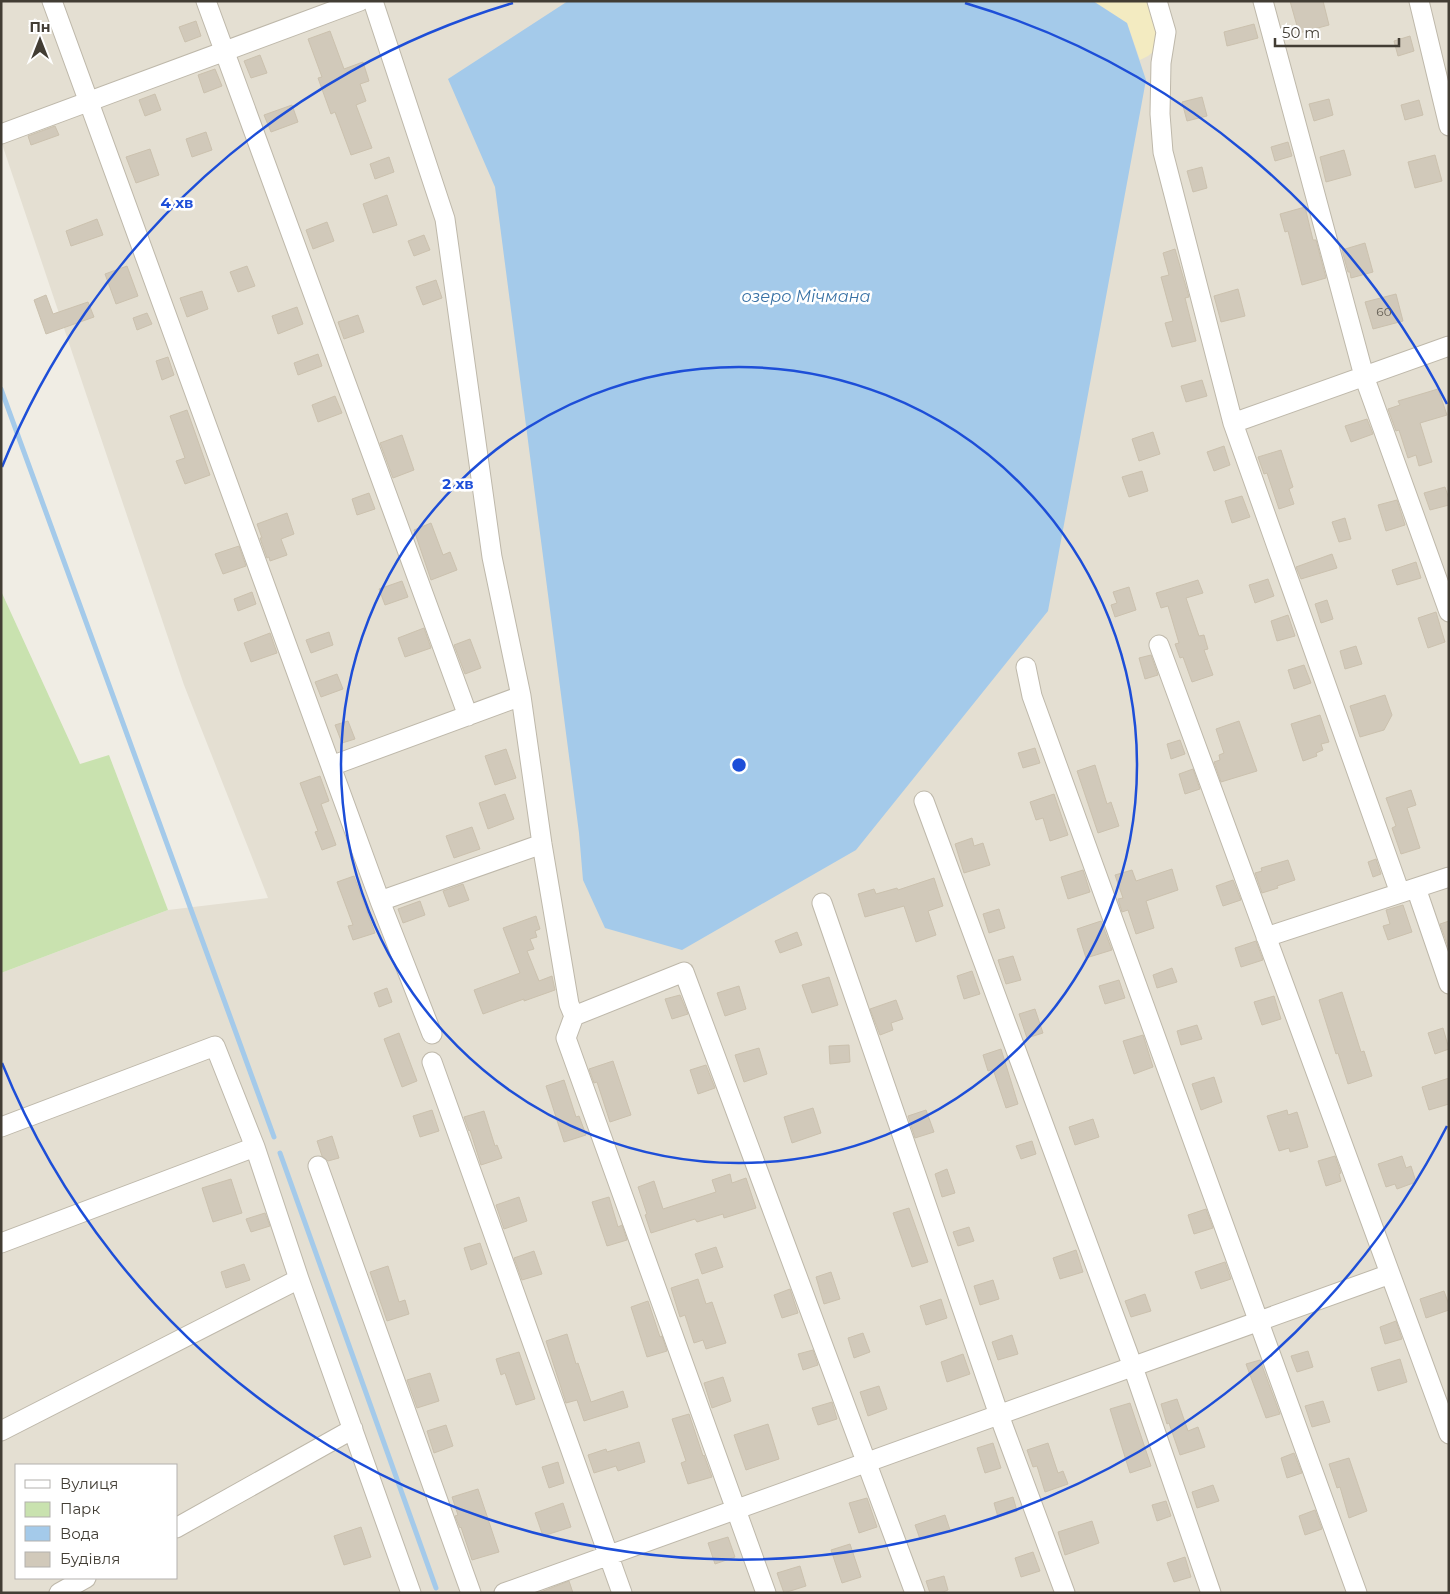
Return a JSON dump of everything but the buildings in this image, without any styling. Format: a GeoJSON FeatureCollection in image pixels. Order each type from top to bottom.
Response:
{"type":"FeatureCollection","features":[{"type":"Feature","properties":{"kind":"street"},"geometry":{"type":"LineString","coordinates":[[52,1],[380,901],[432,1034]]}},
{"type":"Feature","properties":{"kind":"street"},"geometry":{"type":"LineString","coordinates":[[206,1],[468,716]]}},
{"type":"Feature","properties":{"kind":"street"},"geometry":{"type":"LineString","coordinates":[[373,1],[445,219],[492,557],[521,696],[542,844],[569,1004],[574,1016],[566,1038],[766,1593]]}},
{"type":"Feature","properties":{"kind":"street"},"geometry":{"type":"LineString","coordinates":[[1158,1],[1166,32],[1161,63],[1160,114],[1163,152],[1233,423],[1408,890],[1449,984]]}},
{"type":"Feature","properties":{"kind":"street"},"geometry":{"type":"LineString","coordinates":[[1263,1],[1364,376],[1449,612]]}},
{"type":"Feature","properties":{"kind":"street"},"geometry":{"type":"LineString","coordinates":[[1419,1],[1449,126]]}},
{"type":"Feature","properties":{"kind":"street"},"geometry":{"type":"LineString","coordinates":[[1,134],[355,2]]}},
{"type":"Feature","properties":{"kind":"street"},"geometry":{"type":"LineString","coordinates":[[1233,423],[1449,346]]}},
{"type":"Feature","properties":{"kind":"street"},"geometry":{"type":"LineString","coordinates":[[1159,644],[1449,1434]]}},
{"type":"Feature","properties":{"kind":"street"},"geometry":{"type":"LineString","coordinates":[[1026,668],[1032,696],[1357,1593]]}},
{"type":"Feature","properties":{"kind":"street"},"geometry":{"type":"LineString","coordinates":[[331,766],[521,696]]}},
{"type":"Feature","properties":{"kind":"street"},"geometry":{"type":"LineString","coordinates":[[924,801],[1133,1367],[1211,1593]]}},
{"type":"Feature","properties":{"kind":"street"},"geometry":{"type":"LineString","coordinates":[[380,901],[542,844]]}},
{"type":"Feature","properties":{"kind":"street"},"geometry":{"type":"LineString","coordinates":[[1266,937],[1449,876]]}},
{"type":"Feature","properties":{"kind":"street"},"geometry":{"type":"LineString","coordinates":[[822,903],[999,1415],[1065,1593]]}},
{"type":"Feature","properties":{"kind":"street"},"geometry":{"type":"LineString","coordinates":[[574,1016],[684,972],[916,1593]]}},
{"type":"Feature","properties":{"kind":"street"},"geometry":{"type":"LineString","coordinates":[[1,1127],[215,1046],[255,1146],[299,1279],[411,1593]]}},
{"type":"Feature","properties":{"kind":"street"},"geometry":{"type":"LineString","coordinates":[[432,1062],[622,1593]]}},
{"type":"Feature","properties":{"kind":"street"},"geometry":{"type":"LineString","coordinates":[[1,1243],[255,1146]]}},
{"type":"Feature","properties":{"kind":"street"},"geometry":{"type":"LineString","coordinates":[[318,1166],[471,1593]]}},
{"type":"Feature","properties":{"kind":"street"},"geometry":{"type":"LineString","coordinates":[[504,1593],[1390,1274]]}},
{"type":"Feature","properties":{"kind":"street"},"geometry":{"type":"LineString","coordinates":[[1,1431],[299,1279]]}},
{"type":"Feature","properties":{"kind":"street"},"geometry":{"type":"LineString","coordinates":[[178,1527],[353,1429]]}},
{"type":"Feature","properties":{"kind":"street"},"geometry":{"type":"LineString","coordinates":[[59,1593],[84,1579]]}},
{"type":"Feature","properties":{"kind":"shaded area"},"geometry":{"type":"Polygon","coordinates":[[[1,1],[1449,1],[1449,1593],[1,1593],[1,973],[168,910],[268,898],[184,685],[1,141],[1,1]]]}},
{"type":"Feature","properties":{"kind":"green space"},"geometry":{"type":"Polygon","coordinates":[[[1,591],[80,764],[109,755],[168,910],[1,973],[1,591]]]}},
{"type":"Feature","properties":{"kind":"sand"},"geometry":{"type":"Polygon","coordinates":[[[1093,1],[1151,1],[1159,47],[1140,60],[1127,23],[1093,1]]]}},
{"type":"Feature","properties":{"kind":"water","name":"озеро Мічмана"},"geometry":{"type":"Polygon","coordinates":[[[568,1],[1093,1],[1127,23],[1146,80],[1048,611],[856,850],[682,950],[605,928],[583,880],[579,833],[495,187],[448,79],[568,1]]]}},
{"type":"Feature","properties":{"kind":"waterway"},"geometry":{"type":"LineString","coordinates":[[1,389],[274,1137]]}},
{"type":"Feature","properties":{"kind":"waterway"},"geometry":{"type":"LineString","coordinates":[[280,1153],[436,1588]]}}]}
